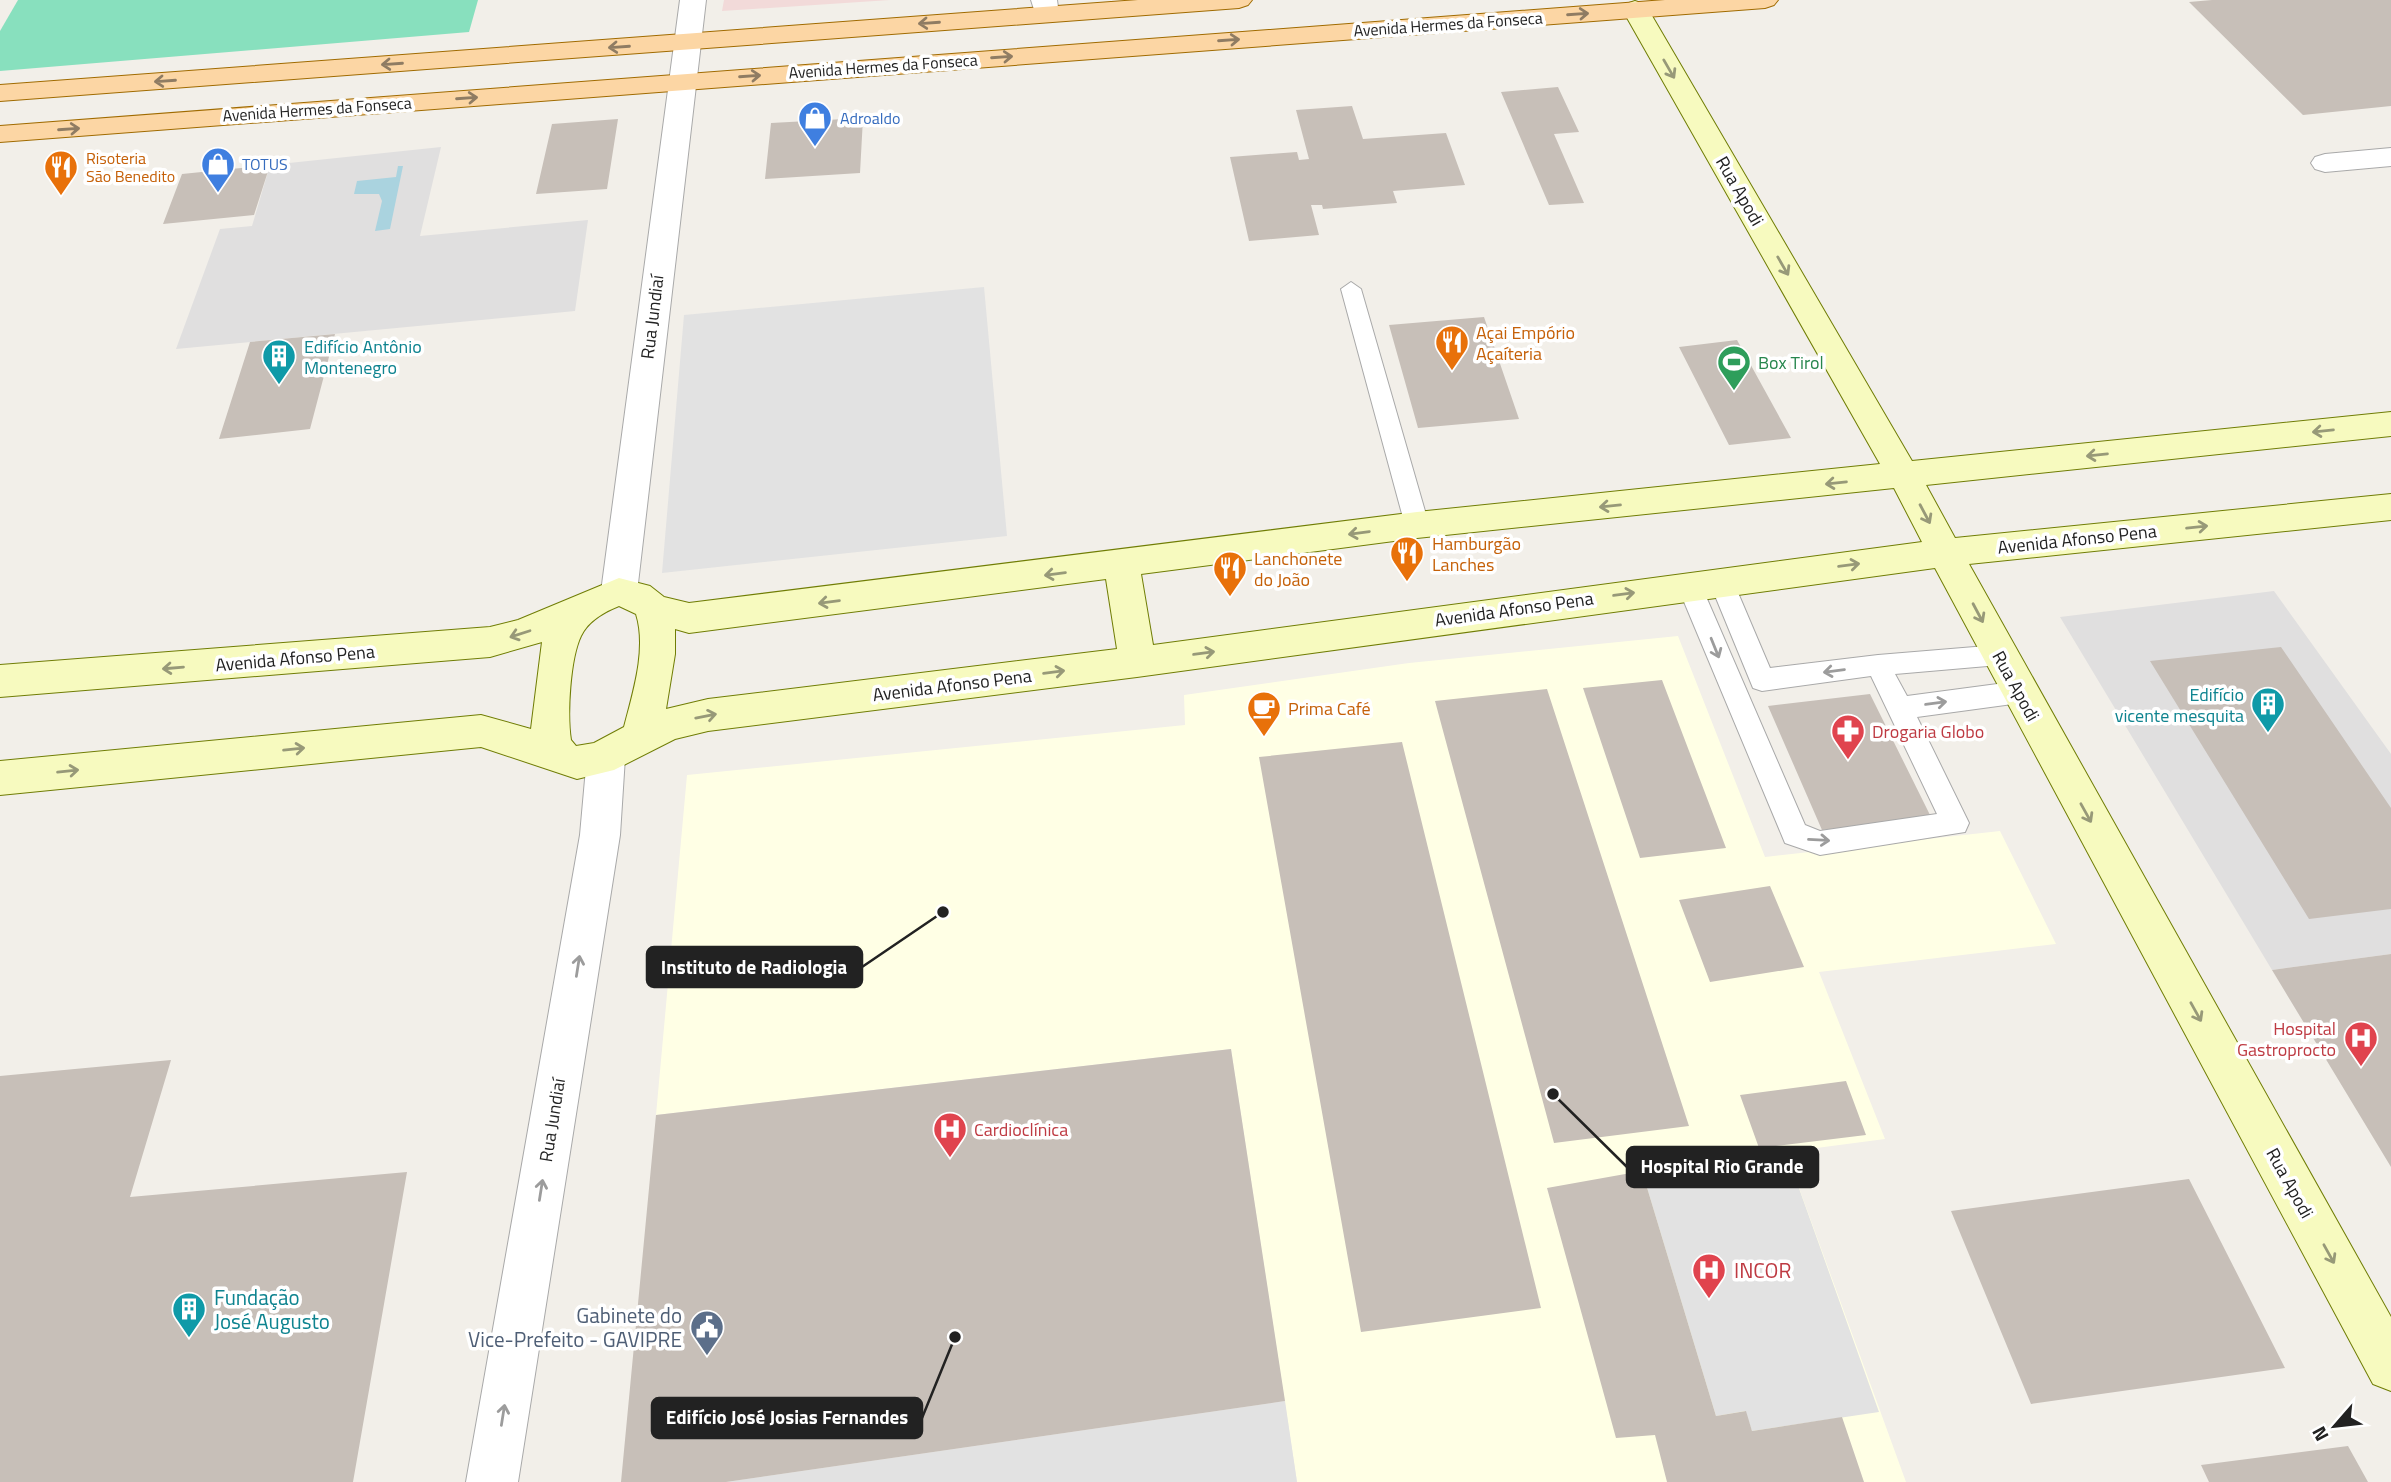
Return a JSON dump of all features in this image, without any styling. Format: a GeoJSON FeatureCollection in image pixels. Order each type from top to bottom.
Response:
{"type":"FeatureCollection","features":[{"type":"Feature","properties":{"kind":"main road"},"geometry":{"type":"LineString","coordinates":[[0,93],[687,43],[1045,7],[1240,0]]}},
{"type":"Feature","properties":{"kind":"main road","name":"Avenida Hermes da Fonseca"},"geometry":{"type":"LineString","coordinates":[[0,134],[1634,5],[1765,0]]}},
{"type":"Feature","properties":{"kind":"main road","name":"Rua Apodi"},"geometry":{"type":"LineString","coordinates":[[1634,5],[1904,476],[1999,655],[2391,1366]]}},
{"type":"Feature","properties":{"kind":"main road"},"geometry":{"type":"LineString","coordinates":[[652,609],[689,618],[1122,565],[1417,525],[2391,424]]}},
{"type":"Feature","properties":{"kind":"main road","name":"Avenida Afonso Pena"},"geometry":{"type":"LineString","coordinates":[[558,754],[569,760],[624,746],[708,715],[1137,662],[1705,583],[1945,553],[2391,507]]}},
{"type":"Feature","properties":{"kind":"main road"},"geometry":{"type":"LineString","coordinates":[[1122,565],[1137,662]]}},
{"type":"Feature","properties":{"kind":"main road"},"geometry":{"type":"LineString","coordinates":[[619,592],[639,595],[652,609],[656,631],[655,656],[624,746]]}},
{"type":"Feature","properties":{"kind":"main road","name":"Avenida Afonso Pena"},"geometry":{"type":"LineString","coordinates":[[0,681],[490,642],[525,634],[619,592]]}},
{"type":"Feature","properties":{"kind":"main road"},"geometry":{"type":"LineString","coordinates":[[558,754],[552,738],[551,707],[557,654],[567,627],[583,607]]}},
{"type":"Feature","properties":{"kind":"main road"},"geometry":{"type":"LineString","coordinates":[[0,778],[481,731],[558,754]]}},
{"type":"Feature","properties":{"kind":"street","name":"Rua Jundiaí"},"geometry":{"type":"LineString","coordinates":[[619,592],[693,0]]}},
{"type":"Feature","properties":{"kind":"street"},"geometry":{"type":"LineString","coordinates":[[2325,163],[2391,157]]}},
{"type":"Feature","properties":{"kind":"street","name":"Rua Jundiaí"},"geometry":{"type":"LineString","coordinates":[[492,1482],[600,835],[624,746]]}},
{"type":"Feature","properties":{"kind":"lane"},"geometry":{"type":"LineString","coordinates":[[1352,289],[1417,525]]}},
{"type":"Feature","properties":{"kind":"lane"},"geometry":{"type":"LineString","coordinates":[[1705,583],[1795,834],[1820,843],[1955,823],[1878,665]]}},
{"type":"Feature","properties":{"kind":"lane"},"geometry":{"type":"LineString","coordinates":[[1705,583],[1762,680],[1878,665],[1999,655]]}},
{"type":"Feature","properties":{"kind":"lane"},"geometry":{"type":"LineString","coordinates":[[1900,708],[2020,692]]}},
{"type":"Feature","properties":{"kind":"shaded area"},"geometry":{"type":"Polygon","coordinates":[[[724,0],[890,0],[722,11],[724,0]]]}},
{"type":"Feature","properties":{"kind":"shaded area","name":"Edifício Antônio Montenegro"},"geometry":{"type":"Polygon","coordinates":[[[441,147],[420,236],[588,220],[575,311],[176,349],[220,229],[252,226],[270,165],[441,147]]]}},
{"type":"Feature","properties":{"kind":"shaded area"},"geometry":{"type":"Polygon","coordinates":[[[984,287],[1007,536],[662,573],[684,315],[984,287]]]}},
{"type":"Feature","properties":{"kind":"shaded area"},"geometry":{"type":"Polygon","coordinates":[[[2274,591],[2391,754],[2391,954],[2272,970],[2060,617],[2274,591]]]}},
{"type":"Feature","properties":{"kind":"shaded area"},"geometry":{"type":"Polygon","coordinates":[[[1678,636],[1765,857],[2000,831],[2056,944],[1819,972],[1885,1139],[1786,1152],[1906,1482],[1297,1482],[1231,1049],[656,1115],[687,775],[1185,725],[1184,695],[1409,663],[1678,636]]]}},
{"type":"Feature","properties":{"kind":"shaded area"},"geometry":{"type":"Polygon","coordinates":[[[1786,1152],[1879,1412],[1752,1431],[1745,1411],[1716,1416],[1642,1171],[1786,1152]]]}},
{"type":"Feature","properties":{"kind":"shaded area"},"geometry":{"type":"Polygon","coordinates":[[[1285,1401],[1297,1482],[726,1482],[1285,1401]]]}},
{"type":"Feature","properties":{"kind":"green space"},"geometry":{"type":"Polygon","coordinates":[[[18,0],[478,0],[469,32],[0,71],[0,31],[18,0]]]}},
{"type":"Feature","properties":{"kind":"water"},"geometry":{"type":"Polygon","coordinates":[[[398,166],[403,166],[390,229],[375,231],[382,201],[379,194],[354,194],[357,181],[396,177],[398,166]]]}},
{"type":"Feature","properties":{"kind":"building"},"geometry":{"type":"Polygon","coordinates":[[[2391,0],[2391,106],[2303,115],[2189,2],[2391,0]]]}},
{"type":"Feature","properties":{"kind":"building"},"geometry":{"type":"Polygon","coordinates":[[[1558,87],[1579,132],[1554,134],[1584,203],[1549,205],[1501,92],[1558,87]]]}},
{"type":"Feature","properties":{"kind":"building"},"geometry":{"type":"Polygon","coordinates":[[[1352,106],[1363,139],[1446,133],[1465,185],[1393,191],[1397,203],[1323,209],[1322,205],[1311,205],[1319,235],[1249,241],[1230,157],[1297,152],[1299,160],[1309,159],[1296,110],[1352,106]]]}},
{"type":"Feature","properties":{"kind":"building","name":"Adroaldo"},"geometry":{"type":"Polygon","coordinates":[[[863,118],[860,173],[765,179],[771,123],[863,118]]]}},
{"type":"Feature","properties":{"kind":"building"},"geometry":{"type":"Polygon","coordinates":[[[618,119],[607,189],[536,194],[552,124],[618,119]]]}},
{"type":"Feature","properties":{"kind":"building","name":"TOTUS"},"geometry":{"type":"Polygon","coordinates":[[[270,165],[254,215],[163,224],[182,174],[270,165]]]}},
{"type":"Feature","properties":{"kind":"building","name":"Açai Empório Açaíteria"},"geometry":{"type":"Polygon","coordinates":[[[1484,317],[1519,419],[1418,428],[1389,325],[1484,317]]]}},
{"type":"Feature","properties":{"kind":"building","name":"Edifício Antônio Montenegro"},"geometry":{"type":"Polygon","coordinates":[[[335,334],[310,429],[219,439],[250,342],[335,334]]]}},
{"type":"Feature","properties":{"kind":"building","name":"Box Tirol"},"geometry":{"type":"Polygon","coordinates":[[[1737,340],[1791,438],[1729,445],[1679,347],[1737,340]]]}},
{"type":"Feature","properties":{"kind":"building","name":"Edifício vicente mesquita"},"geometry":{"type":"Polygon","coordinates":[[[2281,647],[2391,808],[2391,909],[2309,919],[2150,661],[2281,647]]]}},
{"type":"Feature","properties":{"kind":"building"},"geometry":{"type":"Polygon","coordinates":[[[1662,680],[1726,848],[1640,858],[1583,688],[1662,680]]]}},
{"type":"Feature","properties":{"kind":"building"},"geometry":{"type":"Polygon","coordinates":[[[1547,689],[1689,1126],[1554,1143],[1435,701],[1547,689]]]}},
{"type":"Feature","properties":{"kind":"building","name":"Drogaria Globo"},"geometry":{"type":"Polygon","coordinates":[[[1870,694],[1931,817],[1822,830],[1768,706],[1870,694]]]}},
{"type":"Feature","properties":{"kind":"building"},"geometry":{"type":"Polygon","coordinates":[[[1402,742],[1541,1308],[1361,1332],[1259,757],[1402,742]]]}},
{"type":"Feature","properties":{"kind":"building"},"geometry":{"type":"Polygon","coordinates":[[[1770,886],[1804,967],[1710,982],[1679,900],[1770,886]]]}},
{"type":"Feature","properties":{"kind":"building","name":"Hospital Gastroprocto"},"geometry":{"type":"Polygon","coordinates":[[[2391,954],[2391,1167],[2272,970],[2391,954]]]}},
{"type":"Feature","properties":{"kind":"building"},"geometry":{"type":"Polygon","coordinates":[[[1231,1049],[1285,1401],[726,1482],[621,1482],[656,1115],[1231,1049]]]}},
{"type":"Feature","properties":{"kind":"building","name":"Fundação José Augusto"},"geometry":{"type":"Polygon","coordinates":[[[171,1060],[130,1197],[407,1172],[353,1482],[0,1482],[0,1076],[171,1060]]]}},
{"type":"Feature","properties":{"kind":"building"},"geometry":{"type":"Polygon","coordinates":[[[1846,1081],[1866,1135],[1759,1148],[1740,1095],[1846,1081]]]}},
{"type":"Feature","properties":{"kind":"building"},"geometry":{"type":"Polygon","coordinates":[[[1642,1171],[1716,1416],[1746,1411],[1752,1431],[1842,1417],[1864,1482],[1667,1482],[1655,1435],[1616,1438],[1547,1188],[1642,1171]]]}},
{"type":"Feature","properties":{"kind":"building"},"geometry":{"type":"Polygon","coordinates":[[[2189,1179],[2285,1368],[2031,1404],[1951,1211],[2189,1179]]]}},
{"type":"Feature","properties":{"kind":"building"},"geometry":{"type":"Polygon","coordinates":[[[2348,1446],[2368,1482],[2209,1482],[2201,1465],[2348,1446]]]}},
{"type":"Feature","properties":{"kind":"place","name":"Adroaldo"},"geometry":{"type":"Point","coordinates":[815,148]}},
{"type":"Feature","properties":{"kind":"place","name":"TOTUS"},"geometry":{"type":"Point","coordinates":[218,194]}},
{"type":"Feature","properties":{"kind":"place","name":"Risoteria São Benedito"},"geometry":{"type":"Point","coordinates":[61,197]}},
{"type":"Feature","properties":{"kind":"place","name":"Açai Empório Açaíteria"},"geometry":{"type":"Point","coordinates":[1452,372]}},
{"type":"Feature","properties":{"kind":"place","name":"Edifício Antônio Montenegro"},"geometry":{"type":"Point","coordinates":[279,386]}},
{"type":"Feature","properties":{"kind":"place","name":"Box Tirol"},"geometry":{"type":"Point","coordinates":[1734,392]}},
{"type":"Feature","properties":{"kind":"place","name":"Hamburgão Lanches"},"geometry":{"type":"Point","coordinates":[1407,583]}},
{"type":"Feature","properties":{"kind":"place","name":"Lanchonete do João"},"geometry":{"type":"Point","coordinates":[1230,598]}},
{"type":"Feature","properties":{"kind":"place","name":"Edifício vicente mesquita"},"geometry":{"type":"Point","coordinates":[2268,734]}},
{"type":"Feature","properties":{"kind":"place","name":"Prima Café"},"geometry":{"type":"Point","coordinates":[1264,738]}},
{"type":"Feature","properties":{"kind":"place","name":"Drogaria Globo"},"geometry":{"type":"Point","coordinates":[1848,761]}},
{"type":"Feature","properties":{"kind":"place","name":"Instituto de Radiologia"},"geometry":{"type":"Point","coordinates":[943,912]}},
{"type":"Feature","properties":{"kind":"place","name":"Hospital Gastroprocto"},"geometry":{"type":"Point","coordinates":[2361,1068]}},
{"type":"Feature","properties":{"kind":"place","name":"Hospital Rio Grande"},"geometry":{"type":"Point","coordinates":[1553,1094]}},
{"type":"Feature","properties":{"kind":"place","name":"Cardioclínica"},"geometry":{"type":"Point","coordinates":[950,1159]}},
{"type":"Feature","properties":{"kind":"place","name":"INCOR"},"geometry":{"type":"Point","coordinates":[1709,1300]}},
{"type":"Feature","properties":{"kind":"place","name":"Edifício José Josias Fernandes"},"geometry":{"type":"Point","coordinates":[955,1337]}},
{"type":"Feature","properties":{"kind":"place","name":"Fundação José Augusto"},"geometry":{"type":"Point","coordinates":[189,1339]}},
{"type":"Feature","properties":{"kind":"place","name":"Gabinete do Vice-Prefeito - GAVIPRE"},"geometry":{"type":"Point","coordinates":[707,1357]}}]}
